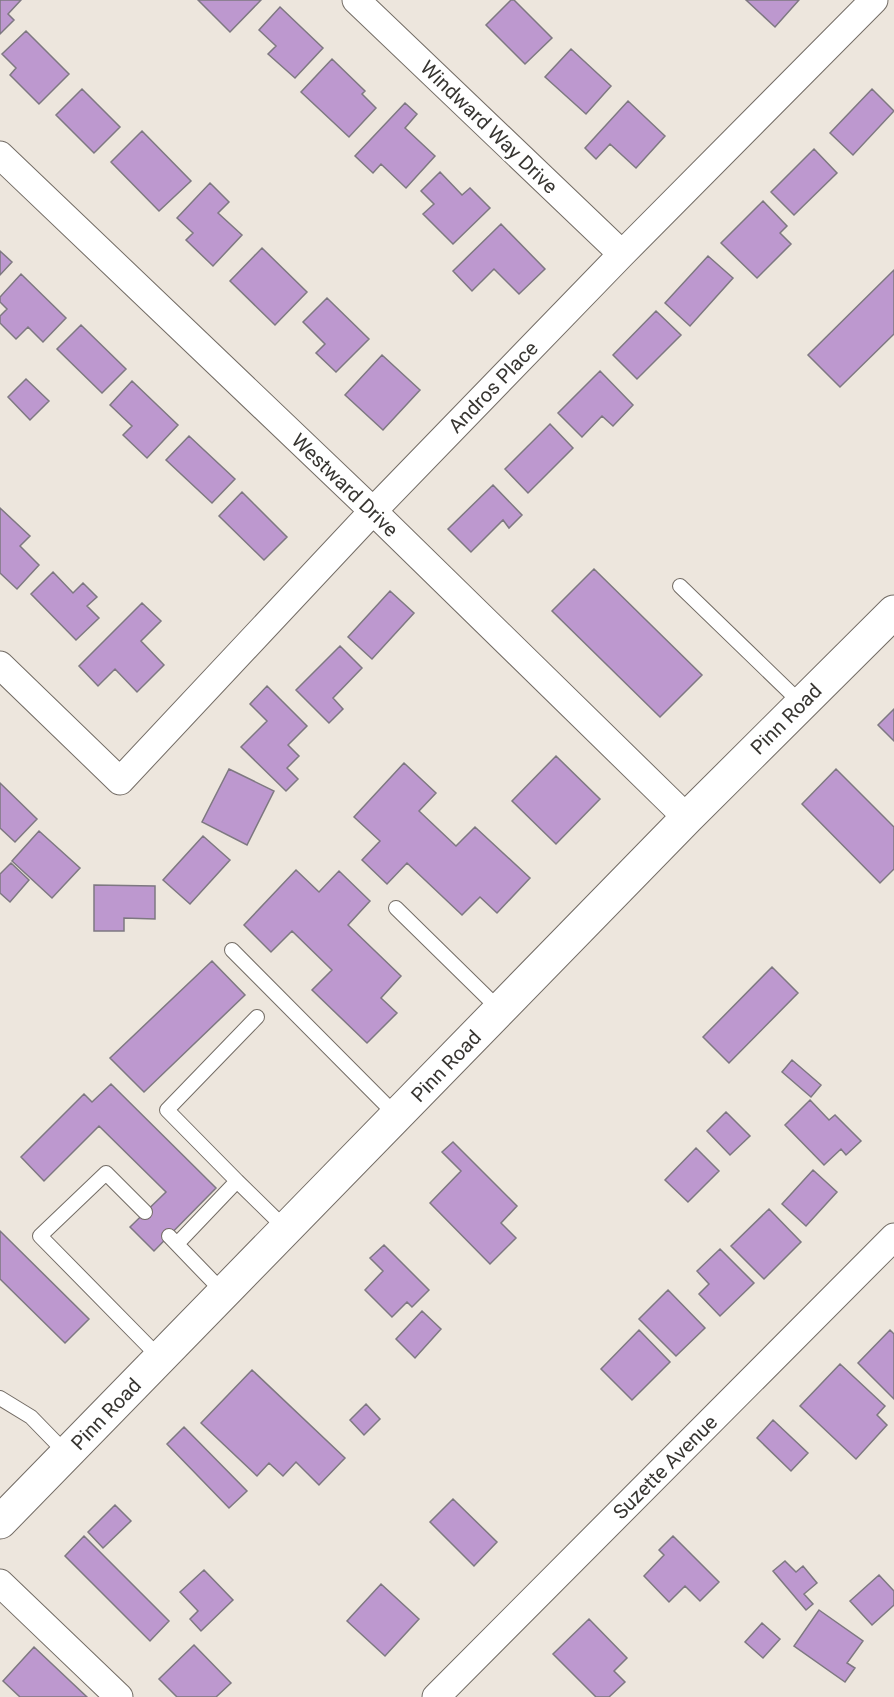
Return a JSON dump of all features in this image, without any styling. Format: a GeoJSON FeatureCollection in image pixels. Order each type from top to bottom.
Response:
{"type":"FeatureCollection","features":[{"type":"Feature","properties":{"kind":"street","name":"Windward Way Drive"},"geometry":{"type":"LineString","coordinates":[[356,0],[622,254]]}},
{"type":"Feature","properties":{"kind":"street","name":"Andros Place"},"geometry":{"type":"LineString","coordinates":[[0,665],[120,781],[373,511],[622,254],[874,0]]}},
{"type":"Feature","properties":{"kind":"street","name":"Westward Drive"},"geometry":{"type":"LineString","coordinates":[[0,155],[373,511],[687,819]]}},
{"type":"Feature","properties":{"kind":"street","name":"Pinn Road"},"geometry":{"type":"LineString","coordinates":[[0,1522],[801,703],[893,614]]}},
{"type":"Feature","properties":{"kind":"street","name":"Suzette Avenue"},"geometry":{"type":"LineString","coordinates":[[436,1697],[894,1237]]}},
{"type":"Feature","properties":{"kind":"street"},"geometry":{"type":"LineString","coordinates":[[0,1583],[119,1697]]}},
{"type":"Feature","properties":{"kind":"lane"},"geometry":{"type":"LineString","coordinates":[[680,586],[801,703]]}},
{"type":"Feature","properties":{"kind":"lane"},"geometry":{"type":"LineString","coordinates":[[396,908],[500,1010]]}},
{"type":"Feature","properties":{"kind":"lane"},"geometry":{"type":"LineString","coordinates":[[232,950],[397,1116]]}},
{"type":"Feature","properties":{"kind":"lane"},"geometry":{"type":"LineString","coordinates":[[257,1017],[167,1110],[286,1229]]}},
{"type":"Feature","properties":{"kind":"lane"},"geometry":{"type":"LineString","coordinates":[[145,1212],[106,1173],[40,1236],[160,1358]]}},
{"type":"Feature","properties":{"kind":"lane"},"geometry":{"type":"LineString","coordinates":[[224,1293],[173,1240],[237,1181]]}},
{"type":"Feature","properties":{"kind":"lane"},"geometry":{"type":"LineString","coordinates":[[0,1398],[31,1417],[67,1454]]}},
{"type":"Feature","properties":{"kind":"building"},"geometry":{"type":"Polygon","coordinates":[[[0,0],[21,0],[8,14],[14,20],[0,34],[0,0]]]}},
{"type":"Feature","properties":{"kind":"building"},"geometry":{"type":"Polygon","coordinates":[[[198,0],[261,0],[230,32],[198,0]]]}},
{"type":"Feature","properties":{"kind":"building"},"geometry":{"type":"Polygon","coordinates":[[[511,0],[514,0],[552,38],[525,64],[486,25],[511,0]]]}},
{"type":"Feature","properties":{"kind":"building"},"geometry":{"type":"Polygon","coordinates":[[[746,0],[799,0],[775,27],[746,0]]]}},
{"type":"Feature","properties":{"kind":"building"},"geometry":{"type":"Polygon","coordinates":[[[280,7],[323,48],[295,78],[268,54],[276,46],[259,30],[280,7]]]}},
{"type":"Feature","properties":{"kind":"building"},"geometry":{"type":"Polygon","coordinates":[[[26,31],[69,74],[39,104],[10,75],[16,68],[2,54],[26,31]]]}},
{"type":"Feature","properties":{"kind":"building"},"geometry":{"type":"Polygon","coordinates":[[[571,49],[611,86],[586,114],[545,77],[571,49]]]}},
{"type":"Feature","properties":{"kind":"building"},"geometry":{"type":"Polygon","coordinates":[[[332,59],[365,91],[362,94],[376,108],[349,137],[301,92],[332,59]]]}},
{"type":"Feature","properties":{"kind":"building"},"geometry":{"type":"Polygon","coordinates":[[[82,89],[120,127],[94,153],[56,115],[82,89]]]}},
{"type":"Feature","properties":{"kind":"building"},"geometry":{"type":"Polygon","coordinates":[[[872,89],[894,111],[853,155],[830,133],[872,89]]]}},
{"type":"Feature","properties":{"kind":"building"},"geometry":{"type":"Polygon","coordinates":[[[628,101],[665,136],[636,168],[610,144],[596,159],[585,148],[628,101]]]}},
{"type":"Feature","properties":{"kind":"building"},"geometry":{"type":"Polygon","coordinates":[[[405,103],[417,114],[405,128],[435,156],[406,188],[381,164],[373,173],[355,156],[405,103]]]}},
{"type":"Feature","properties":{"kind":"building"},"geometry":{"type":"Polygon","coordinates":[[[142,131],[191,181],[159,211],[111,162],[142,131]]]}},
{"type":"Feature","properties":{"kind":"building"},"geometry":{"type":"Polygon","coordinates":[[[814,149],[837,173],[794,215],[771,192],[814,149]]]}},
{"type":"Feature","properties":{"kind":"building"},"geometry":{"type":"Polygon","coordinates":[[[440,172],[462,195],[470,188],[490,208],[453,244],[423,214],[434,204],[421,191],[440,172]]]}},
{"type":"Feature","properties":{"kind":"building"},"geometry":{"type":"Polygon","coordinates":[[[210,183],[229,202],[218,213],[242,235],[213,266],[186,240],[193,233],[177,218],[210,183]]]}},
{"type":"Feature","properties":{"kind":"building"},"geometry":{"type":"Polygon","coordinates":[[[763,201],[787,226],[780,233],[791,244],[757,278],[721,243],[763,201]]]}},
{"type":"Feature","properties":{"kind":"building"},"geometry":{"type":"Polygon","coordinates":[[[501,224],[545,269],[519,294],[494,269],[472,291],[453,271],[501,224]]]}},
{"type":"Feature","properties":{"kind":"building"},"geometry":{"type":"Polygon","coordinates":[[[262,248],[307,292],[275,325],[230,281],[262,248]]]}},
{"type":"Feature","properties":{"kind":"building"},"geometry":{"type":"Polygon","coordinates":[[[0,251],[12,262],[0,275],[0,251]]]}},
{"type":"Feature","properties":{"kind":"building"},"geometry":{"type":"Polygon","coordinates":[[[708,256],[733,278],[690,326],[665,303],[708,256]]]}},
{"type":"Feature","properties":{"kind":"building"},"geometry":{"type":"Polygon","coordinates":[[[894,270],[894,334],[840,387],[808,355],[894,270]]]}},
{"type":"Feature","properties":{"kind":"building"},"geometry":{"type":"Polygon","coordinates":[[[21,274],[66,318],[43,342],[28,327],[16,339],[0,323],[0,316],[7,309],[0,302],[0,297],[21,274]]]}},
{"type":"Feature","properties":{"kind":"building"},"geometry":{"type":"Polygon","coordinates":[[[327,298],[369,339],[336,372],[316,353],[325,344],[303,322],[327,298]]]}},
{"type":"Feature","properties":{"kind":"building"},"geometry":{"type":"Polygon","coordinates":[[[656,311],[681,335],[637,379],[613,355],[656,311]]]}},
{"type":"Feature","properties":{"kind":"building"},"geometry":{"type":"Polygon","coordinates":[[[81,325],[126,369],[102,393],[57,349],[81,325]]]}},
{"type":"Feature","properties":{"kind":"building"},"geometry":{"type":"Polygon","coordinates":[[[382,355],[420,390],[383,430],[345,395],[382,355]]]}},
{"type":"Feature","properties":{"kind":"building"},"geometry":{"type":"Polygon","coordinates":[[[600,371],[633,405],[613,426],[602,416],[582,437],[558,413],[600,371]]]}},
{"type":"Feature","properties":{"kind":"building"},"geometry":{"type":"Polygon","coordinates":[[[26,379],[49,401],[30,420],[8,397],[26,379]]]}},
{"type":"Feature","properties":{"kind":"building"},"geometry":{"type":"Polygon","coordinates":[[[132,381],[178,425],[147,458],[123,435],[132,426],[110,405],[132,381]]]}},
{"type":"Feature","properties":{"kind":"building"},"geometry":{"type":"Polygon","coordinates":[[[550,424],[573,448],[528,493],[505,469],[550,424]]]}},
{"type":"Feature","properties":{"kind":"building"},"geometry":{"type":"Polygon","coordinates":[[[189,436],[235,479],[212,503],[166,460],[189,436]]]}},
{"type":"Feature","properties":{"kind":"building"},"geometry":{"type":"Polygon","coordinates":[[[493,485],[522,515],[509,528],[503,520],[471,552],[448,529],[493,485]]]}},
{"type":"Feature","properties":{"kind":"building"},"geometry":{"type":"Polygon","coordinates":[[[242,492],[287,537],[264,560],[219,516],[242,492]]]}},
{"type":"Feature","properties":{"kind":"building"},"geometry":{"type":"Polygon","coordinates":[[[0,508],[30,536],[20,546],[39,565],[17,589],[0,573],[0,508]]]}},
{"type":"Feature","properties":{"kind":"building"},"geometry":{"type":"Polygon","coordinates":[[[594,569],[702,675],[660,717],[552,611],[594,569]]]}},
{"type":"Feature","properties":{"kind":"building"},"geometry":{"type":"Polygon","coordinates":[[[53,572],[73,593],[83,583],[97,597],[87,606],[99,618],[76,640],[31,594],[53,572]]]}},
{"type":"Feature","properties":{"kind":"building"},"geometry":{"type":"Polygon","coordinates":[[[390,591],[414,613],[372,659],[348,637],[390,591]]]}},
{"type":"Feature","properties":{"kind":"building"},"geometry":{"type":"Polygon","coordinates":[[[142,603],[161,621],[141,641],[164,665],[137,692],[115,669],[98,686],[79,666],[142,603]]]}},
{"type":"Feature","properties":{"kind":"building"},"geometry":{"type":"Polygon","coordinates":[[[340,646],[362,668],[333,698],[343,709],[329,723],[296,690],[340,646]]]}},
{"type":"Feature","properties":{"kind":"building"},"geometry":{"type":"Polygon","coordinates":[[[267,686],[307,726],[288,745],[299,756],[287,768],[298,779],[286,791],[241,747],[267,721],[250,704],[267,686]]]}},
{"type":"Feature","properties":{"kind":"building"},"geometry":{"type":"Polygon","coordinates":[[[894,709],[894,741],[878,725],[894,709]]]}},
{"type":"Feature","properties":{"kind":"building"},"geometry":{"type":"Polygon","coordinates":[[[556,756],[600,799],[556,844],[512,801],[556,756]]]}},
{"type":"Feature","properties":{"kind":"building"},"geometry":{"type":"Polygon","coordinates":[[[404,763],[436,793],[419,811],[456,846],[475,827],[530,878],[497,913],[480,897],[462,915],[407,863],[387,884],[362,860],[380,841],[354,817],[404,763]]]}},
{"type":"Feature","properties":{"kind":"building"},"geometry":{"type":"Polygon","coordinates":[[[229,769],[274,791],[247,845],[202,822],[229,769]]]}},
{"type":"Feature","properties":{"kind":"building"},"geometry":{"type":"Polygon","coordinates":[[[836,769],[894,827],[894,869],[880,883],[802,804],[836,769]]]}},
{"type":"Feature","properties":{"kind":"building"},"geometry":{"type":"Polygon","coordinates":[[[0,783],[37,819],[15,842],[0,828],[0,783]]]}},
{"type":"Feature","properties":{"kind":"building"},"geometry":{"type":"Polygon","coordinates":[[[39,831],[80,868],[52,898],[12,861],[39,831]]]}},
{"type":"Feature","properties":{"kind":"building"},"geometry":{"type":"Polygon","coordinates":[[[203,836],[230,860],[190,904],[163,880],[203,836]]]}},
{"type":"Feature","properties":{"kind":"building"},"geometry":{"type":"Polygon","coordinates":[[[11,863],[29,880],[10,902],[0,893],[0,874],[11,863]]]}},
{"type":"Feature","properties":{"kind":"building"},"geometry":{"type":"Polygon","coordinates":[[[296,870],[319,892],[339,871],[370,901],[348,925],[401,976],[381,998],[397,1013],[367,1043],[312,990],[332,970],[292,931],[271,952],[244,925],[296,870]]]}},
{"type":"Feature","properties":{"kind":"building"},"geometry":{"type":"Polygon","coordinates":[[[94,885],[155,886],[155,919],[124,918],[124,931],[94,931],[94,885]]]}},
{"type":"Feature","properties":{"kind":"building"},"geometry":{"type":"Polygon","coordinates":[[[212,961],[245,995],[144,1092],[110,1058],[212,961]]]}},
{"type":"Feature","properties":{"kind":"building"},"geometry":{"type":"Polygon","coordinates":[[[772,967],[798,993],[729,1063],[703,1037],[772,967]]]}},
{"type":"Feature","properties":{"kind":"building"},"geometry":{"type":"Polygon","coordinates":[[[792,1060],[821,1085],[811,1097],[782,1072],[792,1060]]]}},
{"type":"Feature","properties":{"kind":"building"},"geometry":{"type":"Polygon","coordinates":[[[111,1084],[216,1188],[154,1251],[130,1227],[166,1192],[99,1126],[44,1181],[21,1157],[84,1094],[92,1102],[111,1084]]]}},
{"type":"Feature","properties":{"kind":"building"},"geometry":{"type":"Polygon","coordinates":[[[810,1100],[829,1120],[835,1115],[861,1141],[846,1155],[841,1149],[824,1165],[785,1125],[810,1100]]]}},
{"type":"Feature","properties":{"kind":"building"},"geometry":{"type":"Polygon","coordinates":[[[726,1112],[750,1136],[730,1155],[707,1131],[726,1112]]]}},
{"type":"Feature","properties":{"kind":"building"},"geometry":{"type":"Polygon","coordinates":[[[453,1142],[517,1206],[501,1223],[516,1238],[490,1264],[430,1203],[461,1171],[442,1152],[453,1142]]]}},
{"type":"Feature","properties":{"kind":"building"},"geometry":{"type":"Polygon","coordinates":[[[696,1148],[719,1171],[688,1202],[665,1180],[696,1148]]]}},
{"type":"Feature","properties":{"kind":"building"},"geometry":{"type":"Polygon","coordinates":[[[813,1170],[837,1192],[806,1226],[782,1204],[813,1170]]]}},
{"type":"Feature","properties":{"kind":"building"},"geometry":{"type":"Polygon","coordinates":[[[769,1209],[801,1242],[764,1279],[731,1246],[769,1209]]]}},
{"type":"Feature","properties":{"kind":"building"},"geometry":{"type":"Polygon","coordinates":[[[0,1231],[89,1319],[65,1343],[0,1279],[0,1231]]]}},
{"type":"Feature","properties":{"kind":"building"},"geometry":{"type":"Polygon","coordinates":[[[384,1245],[429,1290],[412,1307],[407,1302],[392,1317],[365,1290],[383,1271],[370,1258],[384,1245]]]}},
{"type":"Feature","properties":{"kind":"building"},"geometry":{"type":"Polygon","coordinates":[[[720,1249],[754,1283],[720,1316],[699,1294],[709,1284],[697,1271],[720,1249]]]}},
{"type":"Feature","properties":{"kind":"building"},"geometry":{"type":"Polygon","coordinates":[[[668,1290],[705,1328],[676,1356],[639,1319],[668,1290]]]}},
{"type":"Feature","properties":{"kind":"building"},"geometry":{"type":"Polygon","coordinates":[[[422,1311],[441,1329],[415,1358],[396,1339],[422,1311]]]}},
{"type":"Feature","properties":{"kind":"building"},"geometry":{"type":"Polygon","coordinates":[[[639,1330],[670,1362],[632,1400],[601,1369],[639,1330]]]}},
{"type":"Feature","properties":{"kind":"building"},"geometry":{"type":"Polygon","coordinates":[[[890,1330],[894,1334],[894,1399],[858,1363],[890,1330]]]}},
{"type":"Feature","properties":{"kind":"building"},"geometry":{"type":"Polygon","coordinates":[[[840,1364],[885,1406],[877,1415],[887,1425],[856,1459],[800,1406],[840,1364]]]}},
{"type":"Feature","properties":{"kind":"building"},"geometry":{"type":"Polygon","coordinates":[[[252,1370],[345,1458],[319,1485],[296,1462],[283,1476],[269,1463],[257,1476],[201,1423],[252,1370]]]}},
{"type":"Feature","properties":{"kind":"building"},"geometry":{"type":"Polygon","coordinates":[[[366,1404],[380,1419],[364,1435],[350,1420],[366,1404]]]}},
{"type":"Feature","properties":{"kind":"building"},"geometry":{"type":"Polygon","coordinates":[[[773,1420],[808,1453],[791,1471],[757,1438],[773,1420]]]}},
{"type":"Feature","properties":{"kind":"building"},"geometry":{"type":"Polygon","coordinates":[[[184,1427],[247,1491],[229,1508],[167,1444],[184,1427]]]}},
{"type":"Feature","properties":{"kind":"building"},"geometry":{"type":"Polygon","coordinates":[[[453,1499],[497,1542],[474,1566],[430,1522],[453,1499]]]}},
{"type":"Feature","properties":{"kind":"building"},"geometry":{"type":"Polygon","coordinates":[[[115,1505],[131,1521],[103,1548],[88,1532],[115,1505]]]}},
{"type":"Feature","properties":{"kind":"building"},"geometry":{"type":"Polygon","coordinates":[[[84,1536],[169,1621],[150,1641],[65,1556],[84,1536]]]}},
{"type":"Feature","properties":{"kind":"building"},"geometry":{"type":"Polygon","coordinates":[[[673,1536],[719,1582],[700,1601],[685,1586],[669,1602],[644,1576],[664,1555],[659,1550],[673,1536]]]}},
{"type":"Feature","properties":{"kind":"building"},"geometry":{"type":"Polygon","coordinates":[[[785,1561],[796,1572],[803,1566],[817,1583],[804,1594],[813,1604],[806,1610],[773,1571],[785,1561]]]}},
{"type":"Feature","properties":{"kind":"building"},"geometry":{"type":"Polygon","coordinates":[[[204,1570],[233,1600],[201,1631],[190,1619],[198,1611],[180,1592],[204,1570]]]}},
{"type":"Feature","properties":{"kind":"building"},"geometry":{"type":"Polygon","coordinates":[[[879,1575],[894,1591],[894,1605],[872,1625],[850,1601],[879,1575]]]}},
{"type":"Feature","properties":{"kind":"building"},"geometry":{"type":"Polygon","coordinates":[[[381,1584],[419,1619],[385,1656],[347,1621],[381,1584]]]}},
{"type":"Feature","properties":{"kind":"building"},"geometry":{"type":"Polygon","coordinates":[[[819,1610],[863,1641],[847,1663],[855,1668],[845,1682],[794,1646],[819,1610]]]}},
{"type":"Feature","properties":{"kind":"building"},"geometry":{"type":"Polygon","coordinates":[[[589,1619],[627,1658],[614,1671],[625,1682],[609,1697],[596,1697],[553,1654],[589,1619]]]}},
{"type":"Feature","properties":{"kind":"building"},"geometry":{"type":"Polygon","coordinates":[[[762,1623],[780,1639],[763,1658],[745,1642],[762,1623]]]}},
{"type":"Feature","properties":{"kind":"building"},"geometry":{"type":"Polygon","coordinates":[[[194,1645],[231,1683],[216,1697],[177,1697],[159,1679],[194,1645]]]}},
{"type":"Feature","properties":{"kind":"building"},"geometry":{"type":"Polygon","coordinates":[[[34,1647],[87,1697],[20,1697],[3,1681],[34,1647]]]}}]}
